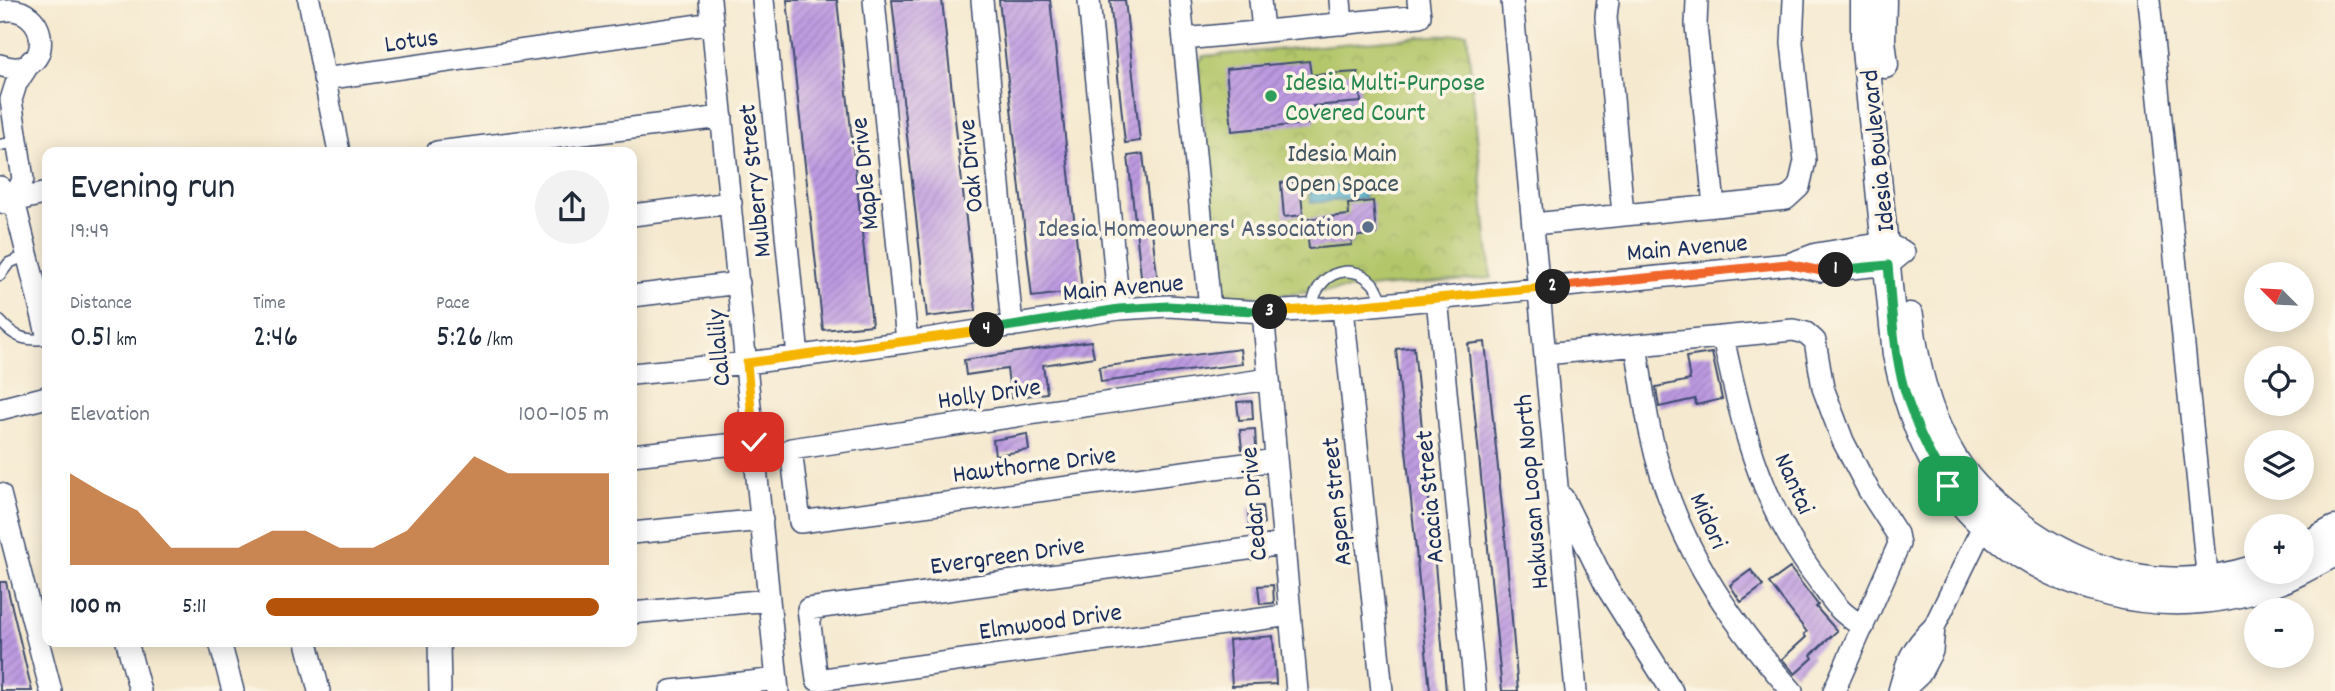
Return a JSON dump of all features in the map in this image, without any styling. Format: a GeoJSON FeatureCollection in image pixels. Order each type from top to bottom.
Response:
{"type":"FeatureCollection","features":[{"type":"Feature","properties":{"kind":"street"},"geometry":{"type":"LineString","coordinates":[[5,197],[23,179],[8,144],[11,100],[16,84],[38,53],[41,44],[39,0]]}},
{"type":"Feature","properties":{"kind":"street"},"geometry":{"type":"LineString","coordinates":[[309,0],[337,147]]}},
{"type":"Feature","properties":{"kind":"street","name":"Callalily"},"geometry":{"type":"LineString","coordinates":[[710,0],[777,685]]}},
{"type":"Feature","properties":{"kind":"street","name":"Mulberry Street"},"geometry":{"type":"LineString","coordinates":[[762,0],[798,357]]}},
{"type":"Feature","properties":{"kind":"street","name":"Maple Drive"},"geometry":{"type":"LineString","coordinates":[[874,0],[907,342]]}},
{"type":"Feature","properties":{"kind":"street","name":"Oak Drive"},"geometry":{"type":"LineString","coordinates":[[982,0],[1012,326]]}},
{"type":"Feature","properties":{"kind":"street"},"geometry":{"type":"LineString","coordinates":[[1089,0],[1119,309]]}},
{"type":"Feature","properties":{"kind":"street"},"geometry":{"type":"LineString","coordinates":[[1180,0],[1210,308]]}},
{"type":"Feature","properties":{"kind":"street"},"geometry":{"type":"LineString","coordinates":[[1260,0],[1263,31]]}},
{"type":"Feature","properties":{"kind":"street"},"geometry":{"type":"LineString","coordinates":[[1340,0],[1342,24]]}},
{"type":"Feature","properties":{"kind":"street","name":"Hakusan Loop North"},"geometry":{"type":"LineString","coordinates":[[1513,0],[1576,691]]}},
{"type":"Feature","properties":{"kind":"street"},"geometry":{"type":"LineString","coordinates":[[1608,0],[1606,16],[1623,215]]}},
{"type":"Feature","properties":{"kind":"street"},"geometry":{"type":"LineString","coordinates":[[1697,0],[1696,25],[1714,206]]}},
{"type":"Feature","properties":{"kind":"street"},"geometry":{"type":"LineString","coordinates":[[1533,224],[1786,199],[1799,187],[1805,161],[1792,43],[1794,0]]}},
{"type":"Feature","properties":{"kind":"street","name":"Idesia Boulevard"},"geometry":{"type":"LineString","coordinates":[[1864,0],[1864,40],[1892,253]]}},
{"type":"Feature","properties":{"kind":"street","name":"Idesia Boulevard"},"geometry":{"type":"LineString","coordinates":[[1883,0],[1882,40],[1896,355],[1909,405],[1943,478],[1965,508],[1988,515],[2026,558],[2056,574],[2092,588],[2149,601],[2209,589],[2263,588],[2272,584]]}},
{"type":"Feature","properties":{"kind":"street"},"geometry":{"type":"LineString","coordinates":[[2150,0],[2209,589]]}},
{"type":"Feature","properties":{"kind":"street"},"geometry":{"type":"LineString","coordinates":[[5,7],[24,11],[38,24]]}},
{"type":"Feature","properties":{"kind":"street"},"geometry":{"type":"LineString","coordinates":[[1184,38],[1342,24],[1419,8]]}},
{"type":"Feature","properties":{"kind":"street","name":"Lotus"},"geometry":{"type":"LineString","coordinates":[[324,79],[713,23]]}},
{"type":"Feature","properties":{"kind":"street"},"geometry":{"type":"LineString","coordinates":[[0,65],[13,68],[31,61]]}},
{"type":"Feature","properties":{"kind":"street"},"geometry":{"type":"LineString","coordinates":[[478,147],[722,117]]}},
{"type":"Feature","properties":{"kind":"street"},"geometry":{"type":"LineString","coordinates":[[5,197],[42,193]]}},
{"type":"Feature","properties":{"kind":"street"},"geometry":{"type":"LineString","coordinates":[[5,197],[28,255],[42,313]]}},
{"type":"Feature","properties":{"kind":"street"},"geometry":{"type":"LineString","coordinates":[[637,214],[731,203]]}},
{"type":"Feature","properties":{"kind":"street","name":"Main Avenue"},"geometry":{"type":"LineString","coordinates":[[637,374],[798,357],[1119,309],[1168,306],[1263,312],[1343,307],[1788,264],[1816,254],[1892,253]]}},
{"type":"Feature","properties":{"kind":"street"},"geometry":{"type":"LineString","coordinates":[[637,295],[739,283]]}},
{"type":"Feature","properties":{"kind":"street","name":"Acacia Street"},"geometry":{"type":"LineString","coordinates":[[1437,298],[1475,691]]}},
{"type":"Feature","properties":{"kind":"street","name":"Aspen Street"},"geometry":{"type":"LineString","coordinates":[[1343,307],[1382,691]]}},
{"type":"Feature","properties":{"kind":"street","name":"Cedar Drive"},"geometry":{"type":"LineString","coordinates":[[1263,312],[1297,691]]}},
{"type":"Feature","properties":{"kind":"street"},"geometry":{"type":"LineString","coordinates":[[1545,354],[1793,330],[1806,333],[1815,341],[1824,388],[1843,441],[1868,489],[1897,534],[1899,544],[1834,691]]}},
{"type":"Feature","properties":{"kind":"street","name":"Nantai"},"geometry":{"type":"LineString","coordinates":[[1723,337],[1737,403],[1757,472],[1777,516],[1803,559],[1839,609],[1863,627]]}},
{"type":"Feature","properties":{"kind":"street","name":"Midori"},"geometry":{"type":"LineString","coordinates":[[1636,345],[1651,437],[1670,501],[1688,544],[1716,596],[1758,653],[1792,691]]}},
{"type":"Feature","properties":{"kind":"street","name":"Holly Drive"},"geometry":{"type":"LineString","coordinates":[[800,522],[791,449],[1269,379]]}},
{"type":"Feature","properties":{"kind":"street"},"geometry":{"type":"LineString","coordinates":[[0,409],[42,398]]}},
{"type":"Feature","properties":{"kind":"street"},"geometry":{"type":"LineString","coordinates":[[637,454],[754,442]]}},
{"type":"Feature","properties":{"kind":"street","name":"Hawthorne Drive"},"geometry":{"type":"LineString","coordinates":[[800,522],[1276,460]]}},
{"type":"Feature","properties":{"kind":"street"},"geometry":{"type":"LineString","coordinates":[[1558,488],[1606,586],[1672,691]]}},
{"type":"Feature","properties":{"kind":"street"},"geometry":{"type":"LineString","coordinates":[[0,494],[51,691]]}},
{"type":"Feature","properties":{"kind":"street"},"geometry":{"type":"LineString","coordinates":[[1900,691],[1905,669],[1916,644],[1934,627],[1988,515]]}},
{"type":"Feature","properties":{"kind":"street"},"geometry":{"type":"LineString","coordinates":[[637,532],[762,520]]}},
{"type":"Feature","properties":{"kind":"street"},"geometry":{"type":"LineString","coordinates":[[2314,541],[2335,529]]}},
{"type":"Feature","properties":{"kind":"street","name":"Evergreen Drive"},"geometry":{"type":"LineString","coordinates":[[817,680],[808,609],[1284,544]]}},
{"type":"Feature","properties":{"kind":"street","name":"Idesia Boulevard"},"geometry":{"type":"LineString","coordinates":[[2314,564],[2335,553]]}},
{"type":"Feature","properties":{"kind":"street","name":"Idesia Boulevard"},"geometry":{"type":"LineString","coordinates":[[2209,589],[2244,573]]}},
{"type":"Feature","properties":{"kind":"street"},"geometry":{"type":"LineString","coordinates":[[637,613],[769,600]]}},
{"type":"Feature","properties":{"kind":"street","name":"Elmwood Drive"},"geometry":{"type":"LineString","coordinates":[[817,680],[1290,615]]}},
{"type":"Feature","properties":{"kind":"street"},"geometry":{"type":"LineString","coordinates":[[128,647],[140,691]]}},
{"type":"Feature","properties":{"kind":"street"},"geometry":{"type":"LineString","coordinates":[[221,647],[233,691]]}},
{"type":"Feature","properties":{"kind":"street"},"geometry":{"type":"LineString","coordinates":[[308,647],[319,691]]}},
{"type":"Feature","properties":{"kind":"street"},"geometry":{"type":"LineString","coordinates":[[439,647],[440,691]]}},
{"type":"Feature","properties":{"kind":"street"},"geometry":{"type":"LineString","coordinates":[[671,691],[777,685]]}},
{"type":"Feature","properties":{"kind":"lane"},"geometry":{"type":"LineString","coordinates":[[0,275],[9,264],[28,255]]}},
{"type":"Feature","properties":{"kind":"lane"},"geometry":{"type":"LineString","coordinates":[[1312,309],[1313,299],[1322,282],[1330,276],[1350,271],[1369,278],[1381,294],[1383,304]]}},
{"type":"Feature","properties":{"kind":"lane"},"geometry":{"type":"LineString","coordinates":[[0,321],[11,333],[29,340],[42,339]]}},
{"type":"Feature","properties":{"kind":"green space","name":"Idesia Main Open Space"},"geometry":{"type":"Polygon","coordinates":[[[1467,33],[1491,278],[1279,295],[1236,297],[1221,294],[1198,63],[1204,56],[1467,33]]]}},
{"type":"Feature","properties":{"kind":"water"},"geometry":{"type":"Polygon","coordinates":[[[1357,183],[1364,191],[1365,198],[1311,203],[1309,187],[1357,183]]]}},
{"type":"Feature","properties":{"kind":"building"},"geometry":{"type":"Polygon","coordinates":[[[787,0],[837,0],[872,325],[823,330],[787,0]]]}},
{"type":"Feature","properties":{"kind":"building"},"geometry":{"type":"Polygon","coordinates":[[[892,0],[942,0],[976,311],[927,317],[892,0]]]}},
{"type":"Feature","properties":{"kind":"building"},"geometry":{"type":"Polygon","coordinates":[[[999,0],[1050,0],[1082,291],[1032,297],[999,0]]]}},
{"type":"Feature","properties":{"kind":"building"},"geometry":{"type":"Polygon","coordinates":[[[1110,0],[1125,0],[1140,141],[1125,143],[1110,0]]]}},
{"type":"Feature","properties":{"kind":"building","name":"Idesia Multi-Purpose Covered Court"},"geometry":{"type":"Polygon","coordinates":[[[1309,61],[1311,75],[1358,72],[1361,102],[1313,106],[1315,123],[1232,131],[1226,69],[1309,61]]]}},
{"type":"Feature","properties":{"kind":"building"},"geometry":{"type":"Polygon","coordinates":[[[1143,154],[1158,283],[1142,285],[1128,156],[1143,154]]]}},
{"type":"Feature","properties":{"kind":"building"},"geometry":{"type":"Polygon","coordinates":[[[1300,181],[1303,215],[1284,217],[1281,183],[1300,181]]]}},
{"type":"Feature","properties":{"kind":"building"},"geometry":{"type":"Polygon","coordinates":[[[1373,201],[1376,234],[1351,237],[1352,245],[1309,249],[1306,219],[1349,215],[1348,204],[1373,201]]]}},
{"type":"Feature","properties":{"kind":"building"},"geometry":{"type":"Polygon","coordinates":[[[1091,341],[1094,357],[1043,365],[1047,393],[1011,398],[1007,369],[966,375],[964,360],[1091,341]]]}},
{"type":"Feature","properties":{"kind":"building"},"geometry":{"type":"Polygon","coordinates":[[[1485,342],[1518,691],[1502,691],[1468,344],[1485,342]]]}},
{"type":"Feature","properties":{"kind":"building"},"geometry":{"type":"Polygon","coordinates":[[[1414,347],[1446,691],[1430,691],[1396,349],[1414,347]]]}},
{"type":"Feature","properties":{"kind":"building"},"geometry":{"type":"Polygon","coordinates":[[[1240,349],[1242,364],[1101,382],[1099,367],[1240,349]]]}},
{"type":"Feature","properties":{"kind":"building"},"geometry":{"type":"Polygon","coordinates":[[[1712,353],[1722,399],[1696,405],[1695,399],[1659,407],[1656,387],[1690,380],[1686,357],[1712,353]]]}},
{"type":"Feature","properties":{"kind":"building"},"geometry":{"type":"Polygon","coordinates":[[[1252,401],[1253,419],[1239,420],[1237,402],[1252,401]]]}},
{"type":"Feature","properties":{"kind":"building"},"geometry":{"type":"Polygon","coordinates":[[[1255,429],[1256,447],[1242,449],[1240,430],[1255,429]]]}},
{"type":"Feature","properties":{"kind":"building"},"geometry":{"type":"Polygon","coordinates":[[[1027,434],[1029,450],[995,455],[993,440],[1027,434]]]}},
{"type":"Feature","properties":{"kind":"building"},"geometry":{"type":"Polygon","coordinates":[[[1262,506],[1264,524],[1249,525],[1248,507],[1262,506]]]}},
{"type":"Feature","properties":{"kind":"building"},"geometry":{"type":"Polygon","coordinates":[[[1790,568],[1818,605],[1816,607],[1837,631],[1795,674],[1782,659],[1806,637],[1804,634],[1807,632],[1769,583],[1790,568]]]}},
{"type":"Feature","properties":{"kind":"building"},"geometry":{"type":"Polygon","coordinates":[[[1751,570],[1763,586],[1741,602],[1730,585],[1751,570]]]}},
{"type":"Feature","properties":{"kind":"building"},"geometry":{"type":"Polygon","coordinates":[[[0,582],[6,582],[32,691],[0,691],[0,582]]]}},
{"type":"Feature","properties":{"kind":"building"},"geometry":{"type":"Polygon","coordinates":[[[1273,585],[1274,603],[1260,604],[1258,586],[1273,585]]]}},
{"type":"Feature","properties":{"kind":"building"},"geometry":{"type":"Polygon","coordinates":[[[1273,636],[1276,684],[1232,686],[1229,640],[1273,636]]]}},
{"type":"Feature","properties":{"kind":"place","name":"Idesia Multi-Purpose Covered Court"},"geometry":{"type":"Point","coordinates":[1271,96]}},
{"type":"Feature","properties":{"kind":"place","name":"Idesia Homeowners' Association"},"geometry":{"type":"Point","coordinates":[1368,227]}},
{"type":"Feature","properties":{"kind":"route"},"geometry":{"type":"LineString","coordinates":[[754,442],[747,363],[907,342],[1119,309],[1168,306],[1263,312],[1343,307],[1788,264],[1821,271],[1888,265],[1896,355],[1901,378],[1921,435],[1948,486]]}}]}
